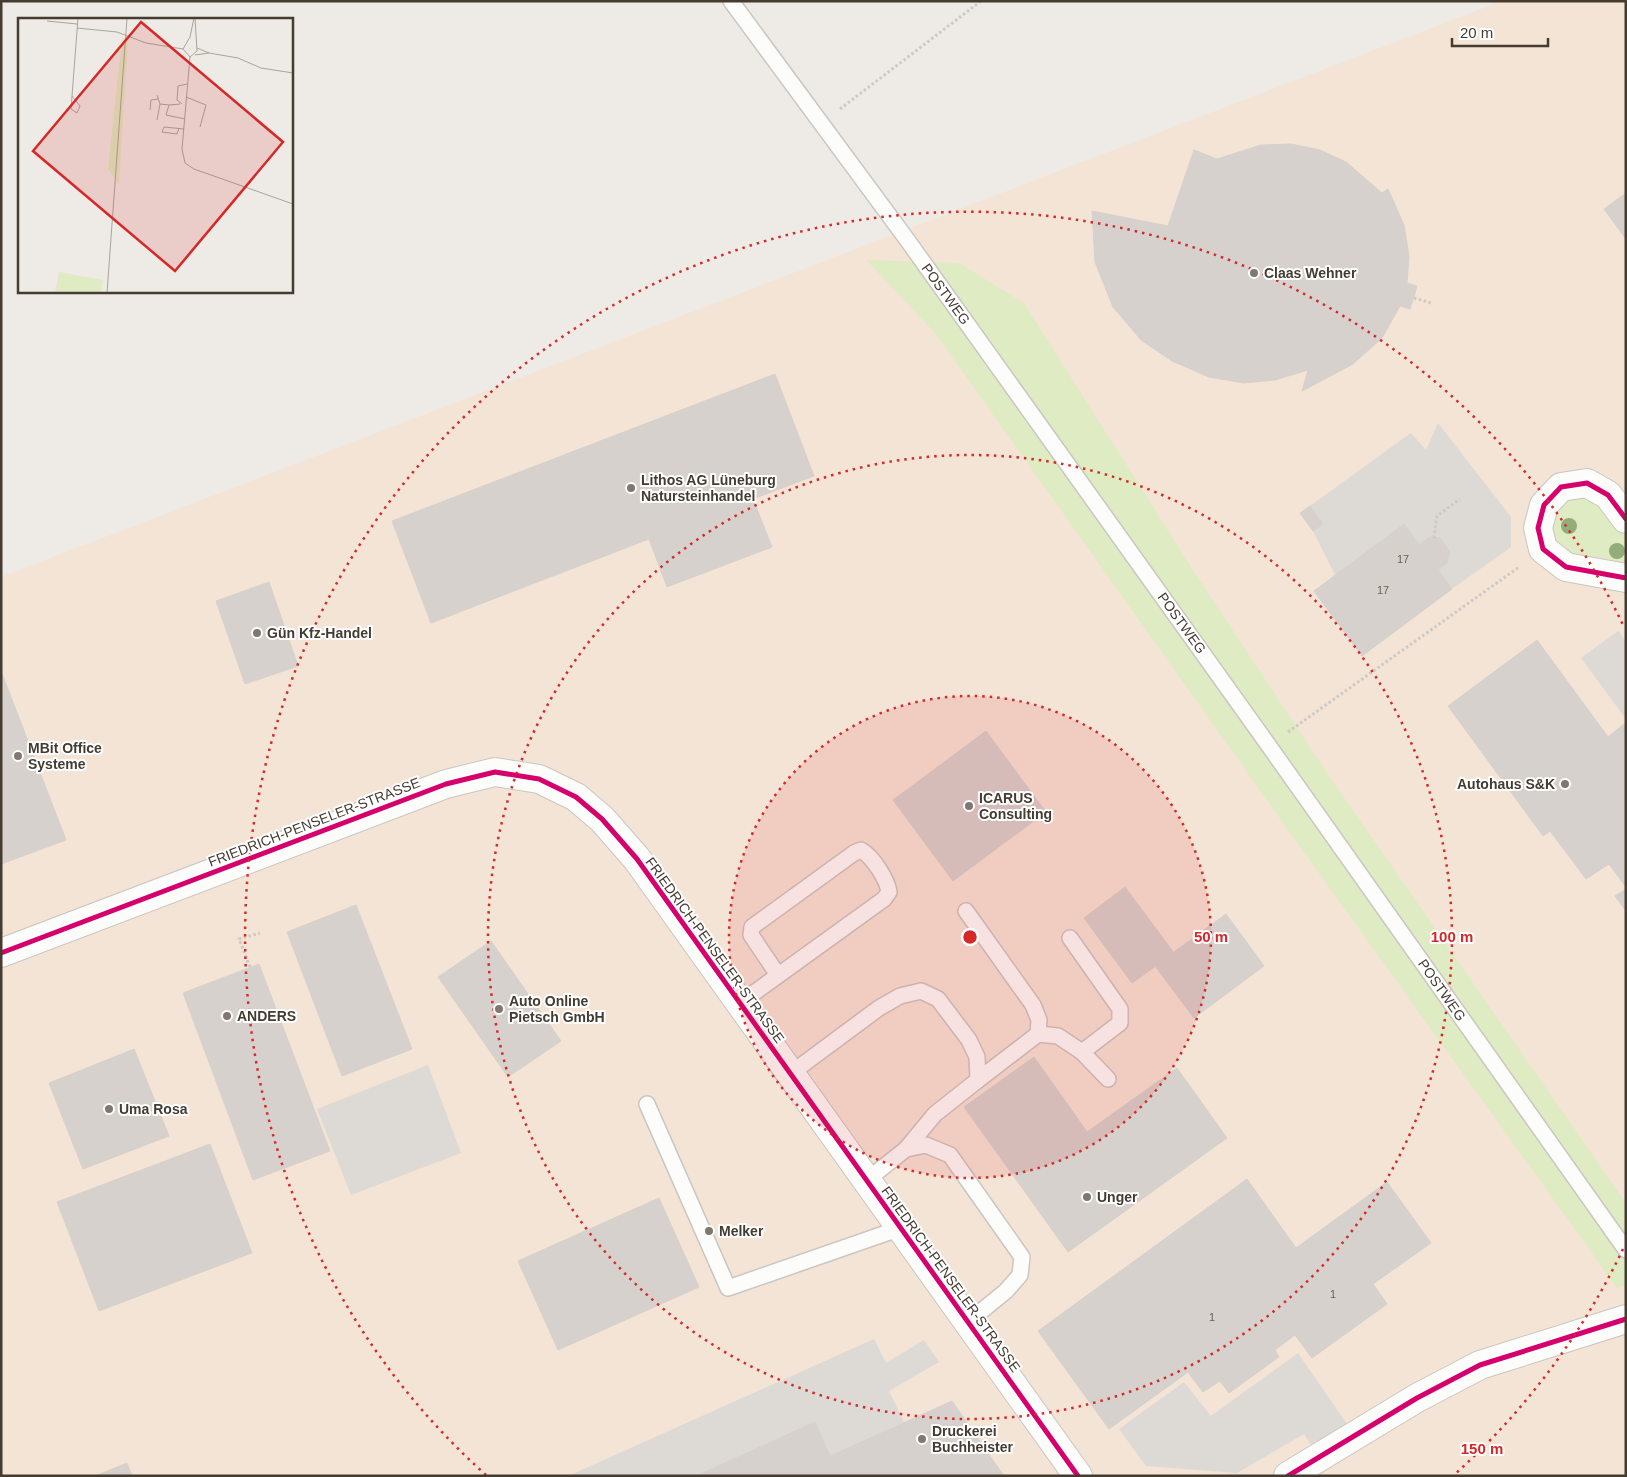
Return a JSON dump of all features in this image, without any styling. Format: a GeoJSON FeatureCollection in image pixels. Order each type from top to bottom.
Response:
{"type":"FeatureCollection","features":[{"type":"Feature","properties":{"kind":"street"},"geometry":{"type":"LineString","coordinates":[[1626,519],[1608,495],[1587,483],[1561,487],[1544,505],[1538,528],[1543,549],[1566,567],[1626,578]]}},
{"type":"Feature","properties":{"kind":"street","name":"FRIEDRICH-PENSELER-STRASSE"},"geometry":{"type":"LineString","coordinates":[[1,953],[446,784],[495,772],[539,779],[576,797],[602,818],[637,859],[1078,1476]]}},
{"type":"Feature","properties":{"kind":"street"},"geometry":{"type":"LineString","coordinates":[[1288,1476],[1417,1398],[1480,1365],[1626,1319]]}},
{"type":"Feature","properties":{"kind":"lane","name":"POSTWEG"},"geometry":{"type":"LineString","coordinates":[[731,1],[822,122],[1269,746],[1626,1250]]}},
{"type":"Feature","properties":{"kind":"lane"},"geometry":{"type":"LineString","coordinates":[[740,1003],[884,900],[889,892],[888,884],[868,854],[861,850],[854,853],[752,927],[750,935],[778,975]]}},
{"type":"Feature","properties":{"kind":"lane"},"geometry":{"type":"LineString","coordinates":[[966,911],[1033,1005],[1038,1020],[1038,1034]]}},
{"type":"Feature","properties":{"kind":"lane"},"geometry":{"type":"LineString","coordinates":[[1070,938],[1120,1009],[1120,1023],[1082,1052]]}},
{"type":"Feature","properties":{"kind":"lane"},"geometry":{"type":"LineString","coordinates":[[790,1074],[879,1008],[900,996],[921,991],[938,999],[969,1040],[977,1057],[978,1080]]}},
{"type":"Feature","properties":{"kind":"lane"},"geometry":{"type":"LineString","coordinates":[[867,1180],[906,1149],[935,1114],[1038,1034],[1058,1036],[1082,1052],[1108,1079]]}},
{"type":"Feature","properties":{"kind":"lane"},"geometry":{"type":"LineString","coordinates":[[647,1104],[728,1288],[901,1228]]}},
{"type":"Feature","properties":{"kind":"lane"},"geometry":{"type":"LineString","coordinates":[[906,1149],[926,1145],[950,1154],[1022,1257],[1020,1275],[1006,1291],[968,1322]]}},
{"type":"Feature","properties":{"kind":"path"},"geometry":{"type":"LineString","coordinates":[[822,122],[981,1]]}},
{"type":"Feature","properties":{"kind":"path"},"geometry":{"type":"LineString","coordinates":[[1414,298],[1431,303]]}},
{"type":"Feature","properties":{"kind":"path"},"geometry":{"type":"LineString","coordinates":[[1434,538],[1437,516],[1460,498]]}},
{"type":"Feature","properties":{"kind":"path"},"geometry":{"type":"LineString","coordinates":[[1269,746],[1543,549]]}},
{"type":"Feature","properties":{"kind":"path"},"geometry":{"type":"LineString","coordinates":[[250,967],[239,939],[260,933]]}},
{"type":"Feature","properties":{"kind":"shaded area"},"geometry":{"type":"Polygon","coordinates":[[[1502,1],[1626,1],[1626,1476],[1,1476],[1,577],[1502,1]]]}},
{"type":"Feature","properties":{"kind":"shaded area"},"geometry":{"type":"Polygon","coordinates":[[[1438,423],[1511,517],[1511,547],[1452,589],[1438,570],[1447,563],[1450,552],[1440,538],[1429,537],[1419,545],[1404,525],[1335,575],[1313,531],[1323,524],[1310,506],[1411,433],[1426,450],[1438,423]]]}},
{"type":"Feature","properties":{"kind":"shaded area"},"geometry":{"type":"Polygon","coordinates":[[[1618,631],[1626,641],[1626,719],[1581,658],[1618,631]]]}},
{"type":"Feature","properties":{"kind":"shaded area"},"geometry":{"type":"Polygon","coordinates":[[[428,1065],[461,1153],[351,1195],[317,1109],[428,1065]]]}},
{"type":"Feature","properties":{"kind":"shaded area"},"geometry":{"type":"Polygon","coordinates":[[[874,1339],[886,1363],[924,1340],[939,1362],[889,1391],[904,1422],[830,1456],[815,1422],[696,1476],[568,1476],[874,1339]]]}},
{"type":"Feature","properties":{"kind":"shaded area"},"geometry":{"type":"Polygon","coordinates":[[[1298,1353],[1349,1427],[1314,1449],[1304,1434],[1237,1473],[1146,1466],[1119,1429],[1184,1382],[1211,1416],[1298,1353]]]}},
{"type":"Feature","properties":{"kind":"green space"},"geometry":{"type":"Polygon","coordinates":[[[866,260],[959,263],[1024,303],[1193,570],[1325,770],[1626,1203],[1626,1285],[1617,1288],[1303,851],[935,333],[866,260]]]}},
{"type":"Feature","properties":{"kind":"green space"},"geometry":{"type":"Polygon","coordinates":[[[1587,483],[1626,519],[1626,578],[1543,549],[1544,506],[1587,483]]]}},
{"type":"Feature","properties":{"kind":"building","name":"Claas Wehner"},"geometry":{"type":"Polygon","coordinates":[[[1291,144],[1320,150],[1346,162],[1382,193],[1388,189],[1404,225],[1409,256],[1407,283],[1417,286],[1410,309],[1400,306],[1382,338],[1353,364],[1302,391],[1308,370],[1275,380],[1244,383],[1209,377],[1172,361],[1141,340],[1113,307],[1095,262],[1092,211],[1168,226],[1194,150],[1217,159],[1261,145],[1291,144]]]}},
{"type":"Feature","properties":{"kind":"building"},"geometry":{"type":"Polygon","coordinates":[[[1626,193],[1626,239],[1604,209],[1626,193]]]}},
{"type":"Feature","properties":{"kind":"building","name":"Lithos AG Lüneburg Natursteinhandel"},"geometry":{"type":"Polygon","coordinates":[[[775,374],[814,476],[753,499],[772,547],[667,587],[649,539],[431,623],[392,521],[775,374]]]}},
{"type":"Feature","properties":{"kind":"building"},"geometry":{"type":"Polygon","coordinates":[[[1310,506],[1323,524],[1313,531],[1300,513],[1310,506]]]}},
{"type":"Feature","properties":{"kind":"building"},"geometry":{"type":"Polygon","coordinates":[[[1404,524],[1419,545],[1429,537],[1440,538],[1450,552],[1447,563],[1438,570],[1452,589],[1362,656],[1314,591],[1404,524]]]}},
{"type":"Feature","properties":{"kind":"building","name":"Gün Kfz-Handel"},"geometry":{"type":"Polygon","coordinates":[[[269,582],[298,666],[245,684],[216,601],[269,582]]]}},
{"type":"Feature","properties":{"kind":"building","name":"Autohaus S&K"},"geometry":{"type":"Polygon","coordinates":[[[1537,640],[1608,737],[1624,724],[1626,727],[1626,887],[1609,864],[1586,879],[1550,831],[1543,836],[1448,706],[1537,640]]]}},
{"type":"Feature","properties":{"kind":"building","name":"MBit Office Systeme"},"geometry":{"type":"Polygon","coordinates":[[[1,671],[66,840],[1,864],[1,671]]]}},
{"type":"Feature","properties":{"kind":"building","name":"ICARUS Consulting"},"geometry":{"type":"Polygon","coordinates":[[[986,731],[1046,812],[953,881],[893,800],[986,731]]]}},
{"type":"Feature","properties":{"kind":"building"},"geometry":{"type":"Polygon","coordinates":[[[1125,887],[1174,953],[1132,983],[1084,918],[1125,887]]]}},
{"type":"Feature","properties":{"kind":"building"},"geometry":{"type":"Polygon","coordinates":[[[1626,889],[1626,911],[1615,896],[1626,889]]]}},
{"type":"Feature","properties":{"kind":"building"},"geometry":{"type":"Polygon","coordinates":[[[356,905],[412,1049],[342,1076],[287,932],[356,905]]]}},
{"type":"Feature","properties":{"kind":"building"},"geometry":{"type":"Polygon","coordinates":[[[1226,914],[1264,966],[1194,1018],[1155,966],[1226,914]]]}},
{"type":"Feature","properties":{"kind":"building","name":"Auto Online Pietsch GmbH"},"geometry":{"type":"Polygon","coordinates":[[[491,941],[561,1041],[508,1077],[438,977],[491,941]]]}},
{"type":"Feature","properties":{"kind":"building"},"geometry":{"type":"Polygon","coordinates":[[[259,964],[330,1151],[253,1180],[183,993],[259,964]]]}},
{"type":"Feature","properties":{"kind":"building","name":"Uma Rosa"},"geometry":{"type":"Polygon","coordinates":[[[134,1049],[169,1136],[83,1169],[49,1083],[134,1049]]]}},
{"type":"Feature","properties":{"kind":"building","name":"Unger"},"geometry":{"type":"Polygon","coordinates":[[[1034,1057],[1087,1132],[1177,1068],[1227,1138],[1068,1252],[964,1107],[1034,1057]]]}},
{"type":"Feature","properties":{"kind":"building"},"geometry":{"type":"Polygon","coordinates":[[[210,1144],[252,1253],[99,1311],[57,1202],[210,1144]]]}},
{"type":"Feature","properties":{"kind":"building"},"geometry":{"type":"Polygon","coordinates":[[[1247,1179],[1296,1248],[1387,1182],[1431,1243],[1373,1284],[1387,1304],[1312,1358],[1295,1335],[1275,1350],[1279,1357],[1229,1393],[1220,1381],[1203,1392],[1188,1372],[1109,1429],[1038,1331],[1247,1179]]]}},
{"type":"Feature","properties":{"kind":"building"},"geometry":{"type":"Polygon","coordinates":[[[659,1198],[699,1287],[558,1350],[518,1261],[659,1198]]]}},
{"type":"Feature","properties":{"kind":"building","name":"Druckerei Buchheister"},"geometry":{"type":"Polygon","coordinates":[[[952,1401],[1004,1476],[696,1476],[815,1422],[830,1456],[952,1401]]]}},
{"type":"Feature","properties":{"kind":"building"},"geometry":{"type":"Polygon","coordinates":[[[127,1463],[132,1476],[95,1476],[127,1463]]]}},
{"type":"Feature","properties":{"kind":"cycle path"},"geometry":{"type":"LineString","coordinates":[[1626,519],[1608,495],[1587,483],[1561,487],[1544,505],[1538,528],[1543,549],[1566,567],[1626,578]]}},
{"type":"Feature","properties":{"kind":"cycle path"},"geometry":{"type":"LineString","coordinates":[[1,953],[446,784],[495,772],[539,779],[576,797],[602,819],[637,859],[1078,1476]]}},
{"type":"Feature","properties":{"kind":"cycle path"},"geometry":{"type":"LineString","coordinates":[[1288,1476],[1417,1398],[1480,1365],[1626,1319]]}},
{"type":"Feature","properties":{"kind":"place","name":"Claas Wehner"},"geometry":{"type":"Point","coordinates":[1254,273]}},
{"type":"Feature","properties":{"kind":"place","name":"Lithos AG Lüneburg Natursteinhandel"},"geometry":{"type":"Point","coordinates":[631,488]}},
{"type":"Feature","properties":{"kind":"place","name":"Gün Kfz-Handel"},"geometry":{"type":"Point","coordinates":[257,633]}},
{"type":"Feature","properties":{"kind":"place","name":"MBit Office Systeme"},"geometry":{"type":"Point","coordinates":[18,756]}},
{"type":"Feature","properties":{"kind":"place","name":"Autohaus S&K"},"geometry":{"type":"Point","coordinates":[1565,784]}},
{"type":"Feature","properties":{"kind":"place","name":"ICARUS Consulting"},"geometry":{"type":"Point","coordinates":[969,806]}},
{"type":"Feature","properties":{"kind":"place","name":"Auto Online Pietsch GmbH"},"geometry":{"type":"Point","coordinates":[499,1009]}},
{"type":"Feature","properties":{"kind":"place","name":"ANDERS"},"geometry":{"type":"Point","coordinates":[227,1016]}},
{"type":"Feature","properties":{"kind":"place","name":"Uma Rosa"},"geometry":{"type":"Point","coordinates":[109,1109]}},
{"type":"Feature","properties":{"kind":"place","name":"Unger"},"geometry":{"type":"Point","coordinates":[1087,1197]}},
{"type":"Feature","properties":{"kind":"place","name":"Melker"},"geometry":{"type":"Point","coordinates":[709,1231]}},
{"type":"Feature","properties":{"kind":"place","name":"Druckerei Buchheister"},"geometry":{"type":"Point","coordinates":[922,1439]}}]}
